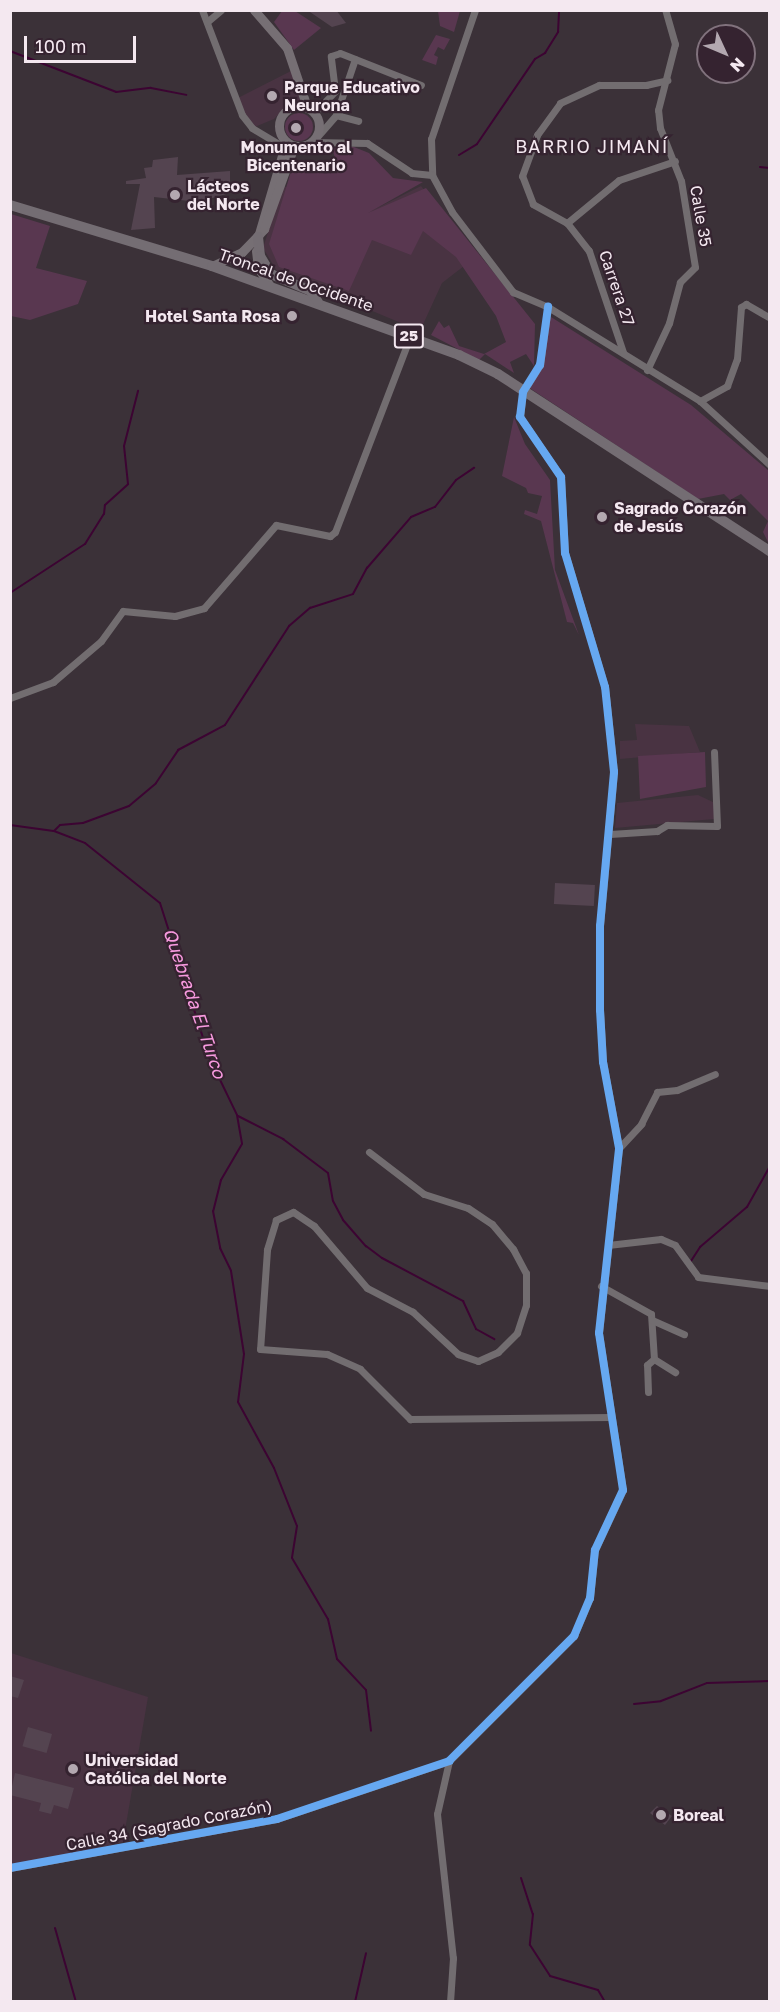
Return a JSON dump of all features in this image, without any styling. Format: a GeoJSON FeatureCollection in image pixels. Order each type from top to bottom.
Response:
{"type":"FeatureCollection","features":[{"type":"Feature","properties":{"kind":"main road"},"geometry":{"type":"LineString","coordinates":[[254,10],[287,48],[311,110],[320,123],[315,139],[288,146]]}},
{"type":"Feature","properties":{"kind":"main road"},"geometry":{"type":"LineString","coordinates":[[270,286],[258,268],[258,237],[288,146],[279,129],[283,114],[296,106],[311,110]]}},
{"type":"Feature","properties":{"kind":"main road","name":"Troncal de Occidente"},"geometry":{"type":"LineString","coordinates":[[10,205],[212,266],[318,302],[459,355],[523,392],[770,551]]}},
{"type":"Feature","properties":{"kind":"main road"},"geometry":{"type":"LineString","coordinates":[[212,266],[232,258],[258,237]]}},
{"type":"Feature","properties":{"kind":"main road"},"geometry":{"type":"LineString","coordinates":[[258,237],[260,256],[272,274],[311,291],[318,302]]}},
{"type":"Feature","properties":{"kind":"street"},"geometry":{"type":"LineString","coordinates":[[202,10],[208,21],[223,74],[243,115],[252,128],[288,146]]}},
{"type":"Feature","properties":{"kind":"street"},"geometry":{"type":"LineString","coordinates":[[208,21],[221,10]]}},
{"type":"Feature","properties":{"kind":"street"},"geometry":{"type":"LineString","coordinates":[[476,10],[431,139],[432,175],[452,212],[513,292],[548,307],[700,401],[770,465]]}},
{"type":"Feature","properties":{"kind":"street","name":"Calle 35"},"geometry":{"type":"LineString","coordinates":[[647,370],[669,323],[675,292],[695,267],[675,160],[660,128],[658,110],[675,45],[664,10]]}},
{"type":"Feature","properties":{"kind":"street"},"geometry":{"type":"LineString","coordinates":[[311,110],[335,90],[332,56],[340,54],[421,85]]}},
{"type":"Feature","properties":{"kind":"street"},"geometry":{"type":"LineString","coordinates":[[315,139],[336,115],[355,59]]}},
{"type":"Feature","properties":{"kind":"street","name":"Carrera 27"},"geometry":{"type":"LineString","coordinates":[[623,352],[589,251],[567,223],[533,204],[525,190],[522,177],[537,135],[560,103],[599,85],[646,85],[667,80]]}},
{"type":"Feature","properties":{"kind":"street"},"geometry":{"type":"LineString","coordinates":[[336,115],[358,121]]}},
{"type":"Feature","properties":{"kind":"street"},"geometry":{"type":"LineString","coordinates":[[315,139],[367,143],[412,173],[432,175]]}},
{"type":"Feature","properties":{"kind":"street"},"geometry":{"type":"LineString","coordinates":[[567,223],[619,180],[675,160]]}},
{"type":"Feature","properties":{"kind":"street"},"geometry":{"type":"LineString","coordinates":[[700,401],[727,386],[737,359],[741,307],[746,304],[770,318]]}},
{"type":"Feature","properties":{"kind":"street"},"geometry":{"type":"LineString","coordinates":[[523,392],[540,365],[548,307]]}},
{"type":"Feature","properties":{"kind":"street"},"geometry":{"type":"LineString","coordinates":[[10,698],[53,682],[101,641],[123,612],[175,616],[204,608],[276,525],[330,536],[335,532],[410,337]]}},
{"type":"Feature","properties":{"kind":"street","name":"Calle 34 (Sagrado Corazón)"},"geometry":{"type":"LineString","coordinates":[[10,1868],[277,1819],[449,1761],[558,1653],[581,1622],[590,1598],[598,1542],[623,1490],[599,1333],[601,1286],[619,1148],[603,1062],[600,1010],[600,926],[614,772],[609,702],[568,571],[561,477],[520,417],[523,392]]}},
{"type":"Feature","properties":{"kind":"street"},"geometry":{"type":"LineString","coordinates":[[610,834],[657,831],[667,825],[717,826],[714,752]]}},
{"type":"Feature","properties":{"kind":"street"},"geometry":{"type":"LineString","coordinates":[[619,1148],[641,1124],[657,1092],[677,1090],[715,1074]]}},
{"type":"Feature","properties":{"kind":"street"},"geometry":{"type":"LineString","coordinates":[[369,1152],[424,1194],[468,1208],[492,1224],[513,1249],[526,1273],[526,1305],[517,1333],[498,1352],[478,1361],[458,1354],[412,1312],[368,1288],[314,1226],[293,1212],[276,1220],[267,1250],[260,1349],[327,1354],[360,1369],[410,1419],[611,1418]]}},
{"type":"Feature","properties":{"kind":"street"},"geometry":{"type":"LineString","coordinates":[[608,1245],[661,1239],[675,1245],[698,1277],[770,1286]]}},
{"type":"Feature","properties":{"kind":"street"},"geometry":{"type":"LineString","coordinates":[[601,1286],[640,1304],[652,1320],[684,1334]]}},
{"type":"Feature","properties":{"kind":"street"},"geometry":{"type":"LineString","coordinates":[[652,1320],[654,1359]]}},
{"type":"Feature","properties":{"kind":"street"},"geometry":{"type":"LineString","coordinates":[[654,1359],[675,1372]]}},
{"type":"Feature","properties":{"kind":"street"},"geometry":{"type":"LineString","coordinates":[[648,1392],[647,1365],[654,1359]]}},
{"type":"Feature","properties":{"kind":"street"},"geometry":{"type":"LineString","coordinates":[[449,1761],[436,1814],[453,1958],[450,2001]]}},
{"type":"Feature","properties":{"kind":"shaded area"},"geometry":{"type":"Polygon","coordinates":[[[282,11],[295,11],[321,28],[294,50],[274,22],[282,11]]]}},
{"type":"Feature","properties":{"kind":"shaded area"},"geometry":{"type":"Polygon","coordinates":[[[438,11],[460,11],[454,32],[440,26],[438,11]]]}},
{"type":"Feature","properties":{"kind":"shaded area"},"geometry":{"type":"Polygon","coordinates":[[[436,35],[450,39],[444,50],[438,47],[434,55],[438,57],[436,65],[422,60],[436,35]]]}},
{"type":"Feature","properties":{"kind":"shaded area","name":"Parque Educativo Neurona"},"geometry":{"type":"Polygon","coordinates":[[[295,69],[303,104],[288,104],[274,119],[252,128],[234,100],[295,69]]]}},
{"type":"Feature","properties":{"kind":"shaded area"},"geometry":{"type":"Polygon","coordinates":[[[299,113],[309,117],[313,127],[309,137],[299,141],[289,137],[285,127],[289,117],[299,113]]]}},
{"type":"Feature","properties":{"kind":"shaded area"},"geometry":{"type":"Polygon","coordinates":[[[354,147],[369,153],[393,178],[423,182],[368,213],[426,188],[535,324],[534,366],[526,354],[510,362],[514,373],[485,354],[479,360],[431,335],[439,321],[444,328],[449,325],[459,346],[484,354],[506,342],[496,316],[456,257],[423,231],[411,255],[372,240],[349,291],[279,267],[269,244],[293,165],[326,170],[337,165],[332,148],[354,147]]]}},
{"type":"Feature","properties":{"kind":"shaded area"},"geometry":{"type":"Polygon","coordinates":[[[283,186],[367,213],[421,186],[477,256],[442,283],[420,331],[277,271],[263,248],[283,186]]]}},
{"type":"Feature","properties":{"kind":"shaded area"},"geometry":{"type":"Polygon","coordinates":[[[11,214],[50,226],[36,268],[87,281],[78,304],[30,320],[11,316],[11,214]]]}},
{"type":"Feature","properties":{"kind":"shaded area"},"geometry":{"type":"Polygon","coordinates":[[[551,317],[691,405],[769,471],[769,544],[763,532],[768,521],[741,494],[730,500],[724,494],[698,499],[528,387],[535,379],[546,322],[551,317]]]}},
{"type":"Feature","properties":{"kind":"shaded area"},"geometry":{"type":"Polygon","coordinates":[[[514,417],[525,444],[550,480],[555,570],[579,635],[573,623],[567,622],[541,521],[524,514],[525,510],[537,514],[542,496],[528,493],[526,488],[502,476],[514,417]]]}},
{"type":"Feature","properties":{"kind":"shaded area"},"geometry":{"type":"Polygon","coordinates":[[[635,724],[689,726],[700,752],[620,759],[620,741],[637,740],[635,724]]]}},
{"type":"Feature","properties":{"kind":"shaded area"},"geometry":{"type":"Polygon","coordinates":[[[705,752],[706,787],[640,799],[638,756],[705,752]]]}},
{"type":"Feature","properties":{"kind":"shaded area"},"geometry":{"type":"Polygon","coordinates":[[[698,795],[715,803],[714,819],[615,828],[617,803],[698,795]]]}},
{"type":"Feature","properties":{"kind":"shaded area","name":"Universidad Católica del Norte"},"geometry":{"type":"Polygon","coordinates":[[[11,1653],[148,1697],[123,1842],[11,1870],[11,1653]]]}},
{"type":"Feature","properties":{"kind":"building"},"geometry":{"type":"Polygon","coordinates":[[[307,10],[336,10],[346,23],[332,27],[307,10]]]}},
{"type":"Feature","properties":{"kind":"building","name":"Lácteos del Norte"},"geometry":{"type":"Polygon","coordinates":[[[178,157],[177,175],[230,171],[230,193],[198,202],[154,197],[155,228],[131,230],[140,184],[126,184],[126,181],[146,178],[144,168],[152,167],[153,160],[178,157]]]}},
{"type":"Feature","properties":{"kind":"building"},"geometry":{"type":"Polygon","coordinates":[[[555,883],[595,885],[594,906],[554,904],[555,883]]]}},
{"type":"Feature","properties":{"kind":"building"},"geometry":{"type":"Polygon","coordinates":[[[10,1676],[24,1680],[18,1698],[10,1696],[10,1676]]]}},
{"type":"Feature","properties":{"kind":"building"},"geometry":{"type":"Polygon","coordinates":[[[28,1727],[52,1734],[47,1753],[22,1746],[28,1727]]]}},
{"type":"Feature","properties":{"kind":"building"},"geometry":{"type":"Polygon","coordinates":[[[15,1773],[74,1788],[68,1809],[54,1805],[51,1814],[39,1811],[41,1803],[10,1795],[15,1773]]]}},
{"type":"Feature","properties":{"kind":"building","name":"Boreal"},"geometry":{"type":"Polygon","coordinates":[[[657,1806],[672,1816],[665,1825],[650,1813],[657,1806]]]}},
{"type":"Feature","properties":{"kind":"waterway"},"geometry":{"type":"LineString","coordinates":[[459,155],[477,144],[535,59],[545,53],[558,32],[559,10]]}},
{"type":"Feature","properties":{"kind":"waterway"},"geometry":{"type":"LineString","coordinates":[[10,51],[116,92],[151,88],[186,95]]}},
{"type":"Feature","properties":{"kind":"waterway"},"geometry":{"type":"LineString","coordinates":[[760,167],[770,168]]}},
{"type":"Feature","properties":{"kind":"waterway"},"geometry":{"type":"LineString","coordinates":[[10,593],[85,544],[104,514],[105,505],[128,484],[124,446],[138,391]]}},
{"type":"Feature","properties":{"kind":"waterway"},"geometry":{"type":"LineString","coordinates":[[54,831],[60,825],[83,823],[129,806],[156,783],[178,750],[225,725],[289,626],[310,608],[353,594],[367,568],[411,517],[435,507],[456,480],[474,468]]}},
{"type":"Feature","properties":{"kind":"waterway","name":"Quebrada El Turco"},"geometry":{"type":"LineString","coordinates":[[10,825],[54,831],[85,843],[160,903],[209,1057],[237,1115],[242,1144],[221,1180],[213,1211],[220,1248],[231,1271],[244,1354],[238,1402],[274,1468],[297,1526],[292,1558],[328,1619],[337,1659],[366,1690],[371,1731]]}},
{"type":"Feature","properties":{"kind":"waterway"},"geometry":{"type":"LineString","coordinates":[[770,1085],[770,1115]]}},
{"type":"Feature","properties":{"kind":"waterway"},"geometry":{"type":"LineString","coordinates":[[238,1116],[283,1139],[328,1173],[333,1201],[343,1220],[366,1246],[382,1258],[463,1301],[476,1329],[494,1339]]}},
{"type":"Feature","properties":{"kind":"waterway"},"geometry":{"type":"LineString","coordinates":[[691,1261],[700,1247],[747,1207],[770,1166]]}},
{"type":"Feature","properties":{"kind":"waterway"},"geometry":{"type":"LineString","coordinates":[[634,1704],[661,1701],[707,1683],[770,1681]]}},
{"type":"Feature","properties":{"kind":"waterway"},"geometry":{"type":"LineString","coordinates":[[521,1878],[533,1914],[530,1945],[550,1976],[598,1990],[605,2002]]}},
{"type":"Feature","properties":{"kind":"waterway"},"geometry":{"type":"LineString","coordinates":[[55,1928],[76,2002]]}},
{"type":"Feature","properties":{"kind":"waterway"},"geometry":{"type":"LineString","coordinates":[[355,2002],[366,1953]]}},
{"type":"Feature","properties":{"kind":"cycle path"},"geometry":{"type":"LineString","coordinates":[[10,1868],[277,1819],[449,1761],[574,1636],[590,1598],[595,1550],[623,1490],[599,1333],[619,1148],[603,1062],[600,1010],[600,926],[614,772],[605,687],[565,553],[561,477],[520,417],[523,392],[540,365],[548,307]]}},
{"type":"Feature","properties":{"kind":"place","name":"Parque Educativo Neurona"},"geometry":{"type":"Point","coordinates":[272,96]}},
{"type":"Feature","properties":{"kind":"place","name":"Monumento al Bicentenario"},"geometry":{"type":"Point","coordinates":[296,128]}},
{"type":"Feature","properties":{"kind":"place","name":"Lácteos del Norte"},"geometry":{"type":"Point","coordinates":[175,195]}},
{"type":"Feature","properties":{"kind":"place","name":"Hotel Santa Rosa"},"geometry":{"type":"Point","coordinates":[292,316]}},
{"type":"Feature","properties":{"kind":"place","name":"Sagrado Corazón de Jesús"},"geometry":{"type":"Point","coordinates":[602,517]}},
{"type":"Feature","properties":{"kind":"place","name":"Universidad Católica del Norte"},"geometry":{"type":"Point","coordinates":[73,1769]}},
{"type":"Feature","properties":{"kind":"place","name":"Boreal"},"geometry":{"type":"Point","coordinates":[661,1815]}},
{"type":"Feature","properties":{"kind":"district","name":"BARRIO JIMANÍ"},"geometry":{"type":"Point","coordinates":[592,146]}}]}
